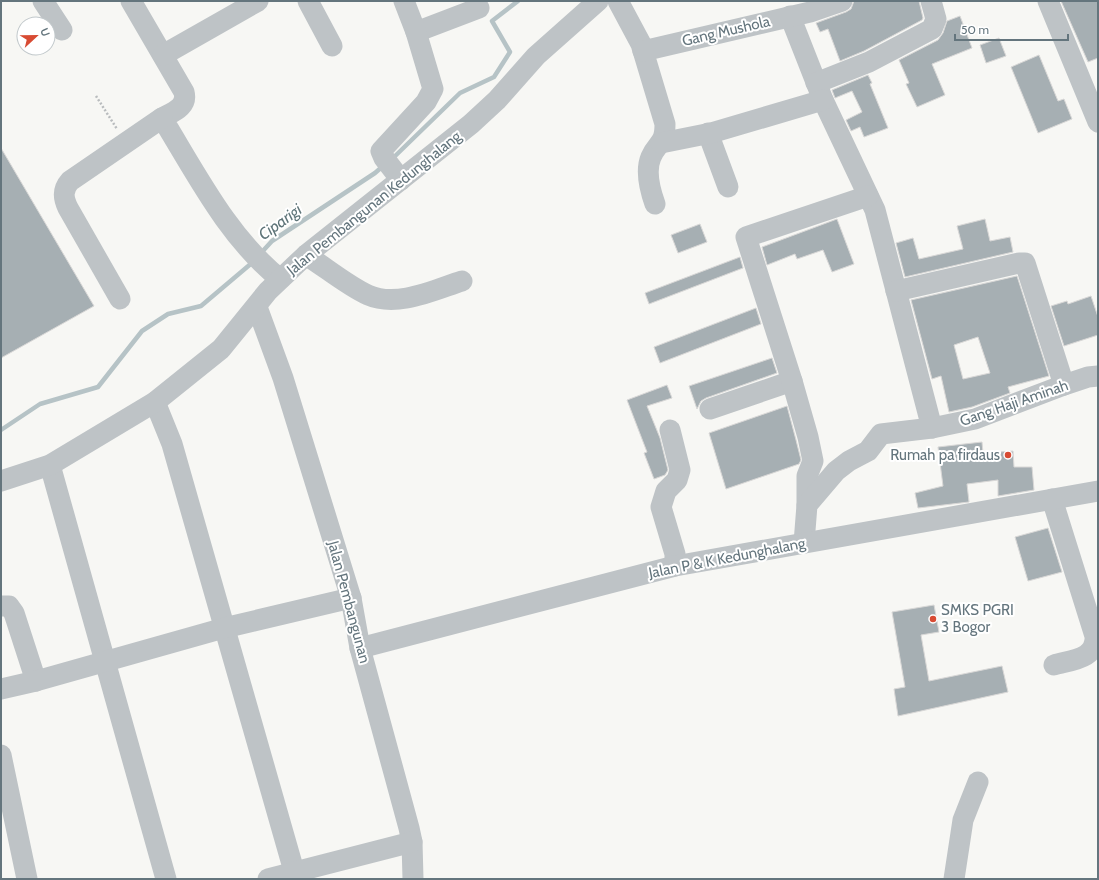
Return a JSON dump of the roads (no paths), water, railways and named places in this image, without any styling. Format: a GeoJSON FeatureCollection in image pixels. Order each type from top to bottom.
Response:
{"type":"FeatureCollection","features":[{"type":"Feature","properties":{"kind":"street"},"geometry":{"type":"LineString","coordinates":[[43,1],[62,30]]}},
{"type":"Feature","properties":{"kind":"street"},"geometry":{"type":"LineString","coordinates":[[120,299],[68,208],[64,196],[66,186],[70,181],[184,104],[186,99],[181,84],[131,1]]}},
{"type":"Feature","properties":{"kind":"street"},"geometry":{"type":"LineString","coordinates":[[164,55],[258,1]]}},
{"type":"Feature","properties":{"kind":"street"},"geometry":{"type":"LineString","coordinates":[[308,1],[332,46]]}},
{"type":"Feature","properties":{"kind":"street"},"geometry":{"type":"LineString","coordinates":[[399,177],[384,158],[381,151],[426,102],[432,93],[432,82],[416,32],[404,1]]}},
{"type":"Feature","properties":{"kind":"street","name":"Jalan Pembangunan Kedunghalang"},"geometry":{"type":"LineString","coordinates":[[1,481],[50,464],[155,402],[221,350],[280,279],[306,255],[399,177],[471,124],[497,100],[536,56],[598,1]]}},
{"type":"Feature","properties":{"kind":"street"},"geometry":{"type":"LineString","coordinates":[[618,1],[643,51],[666,124],[665,137],[650,158],[650,189],[655,204]]}},
{"type":"Feature","properties":{"kind":"street","name":"Gang Mushola"},"geometry":{"type":"LineString","coordinates":[[643,51],[800,14],[842,1]]}},
{"type":"Feature","properties":{"kind":"street"},"geometry":{"type":"LineString","coordinates":[[661,143],[708,133],[819,91],[869,62],[932,29],[936,19],[932,1]]}},
{"type":"Feature","properties":{"kind":"street"},"geometry":{"type":"LineString","coordinates":[[1048,1],[1096,111]]}},
{"type":"Feature","properties":{"kind":"street"},"geometry":{"type":"LineString","coordinates":[[416,32],[479,8]]}},
{"type":"Feature","properties":{"kind":"street"},"geometry":{"type":"LineString","coordinates":[[800,14],[819,91],[875,210],[932,428]]}},
{"type":"Feature","properties":{"kind":"street"},"geometry":{"type":"LineString","coordinates":[[162,118],[221,215],[261,264],[280,279]]}},
{"type":"Feature","properties":{"kind":"street"},"geometry":{"type":"LineString","coordinates":[[708,133],[728,187]]}},
{"type":"Feature","properties":{"kind":"street"},"geometry":{"type":"LineString","coordinates":[[804,543],[807,505],[807,476],[813,460],[792,381],[746,238],[868,196]]}},
{"type":"Feature","properties":{"kind":"street"},"geometry":{"type":"LineString","coordinates":[[306,255],[369,295],[383,298],[397,299],[412,296],[462,281]]}},
{"type":"Feature","properties":{"kind":"street"},"geometry":{"type":"LineString","coordinates":[[896,291],[1019,262],[1025,263],[1064,385]]}},
{"type":"Feature","properties":{"kind":"street","name":"Jalan Pembangunan"},"geometry":{"type":"LineString","coordinates":[[257,307],[283,378],[351,598],[360,648],[412,842],[413,879]]}},
{"type":"Feature","properties":{"kind":"street","name":"Gang Haji Aminah"},"geometry":{"type":"LineString","coordinates":[[807,505],[836,471],[849,461],[868,451],[881,434],[932,428],[975,419],[1064,385],[1098,376]]}},
{"type":"Feature","properties":{"kind":"street"},"geometry":{"type":"LineString","coordinates":[[710,409],[792,381]]}},
{"type":"Feature","properties":{"kind":"street"},"geometry":{"type":"LineString","coordinates":[[155,402],[172,444],[294,871]]}},
{"type":"Feature","properties":{"kind":"street"},"geometry":{"type":"LineString","coordinates":[[670,430],[680,470],[677,480],[666,490],[661,507],[675,554],[675,566]]}},
{"type":"Feature","properties":{"kind":"street"},"geometry":{"type":"LineString","coordinates":[[50,464],[166,879]]}},
{"type":"Feature","properties":{"kind":"street","name":"Jalan P & K Kedunghalang"},"geometry":{"type":"LineString","coordinates":[[360,648],[675,566],[1098,491]]}},
{"type":"Feature","properties":{"kind":"street"},"geometry":{"type":"LineString","coordinates":[[1052,499],[1095,636],[1096,644],[1088,655],[1054,665]]}},
{"type":"Feature","properties":{"kind":"street"},"geometry":{"type":"LineString","coordinates":[[1,689],[36,681],[224,628],[351,598]]}},
{"type":"Feature","properties":{"kind":"street"},"geometry":{"type":"LineString","coordinates":[[1,606],[9,606],[14,613],[36,681]]}},
{"type":"Feature","properties":{"kind":"street"},"geometry":{"type":"LineString","coordinates":[[1,755],[27,879]]}},
{"type":"Feature","properties":{"kind":"street"},"geometry":{"type":"LineString","coordinates":[[954,879],[963,820],[978,782]]}},
{"type":"Feature","properties":{"kind":"street"},"geometry":{"type":"LineString","coordinates":[[268,879],[294,871],[412,842]]}},
{"type":"Feature","properties":{"kind":"waterway","name":"Ciparigi"},"geometry":{"type":"LineString","coordinates":[[392,159],[460,93],[494,77],[510,52],[492,21],[518,1]]}},
{"type":"Feature","properties":{"kind":"waterway","name":"Ciparigi"},"geometry":{"type":"LineString","coordinates":[[261,253],[272,241],[375,173],[383,166]]}},
{"type":"Feature","properties":{"kind":"waterway","name":"Ciparigi"},"geometry":{"type":"LineString","coordinates":[[1,430],[40,404],[98,387],[142,331],[168,314],[201,306],[253,262]]}},
{"type":"Feature","properties":{"kind":"place","name":"Rumah pa firdaus"},"geometry":{"type":"Point","coordinates":[1008,455]}},
{"type":"Feature","properties":{"kind":"place","name":"SMKS PGRI 3 Bogor"},"geometry":{"type":"Point","coordinates":[933,619]}}]}
